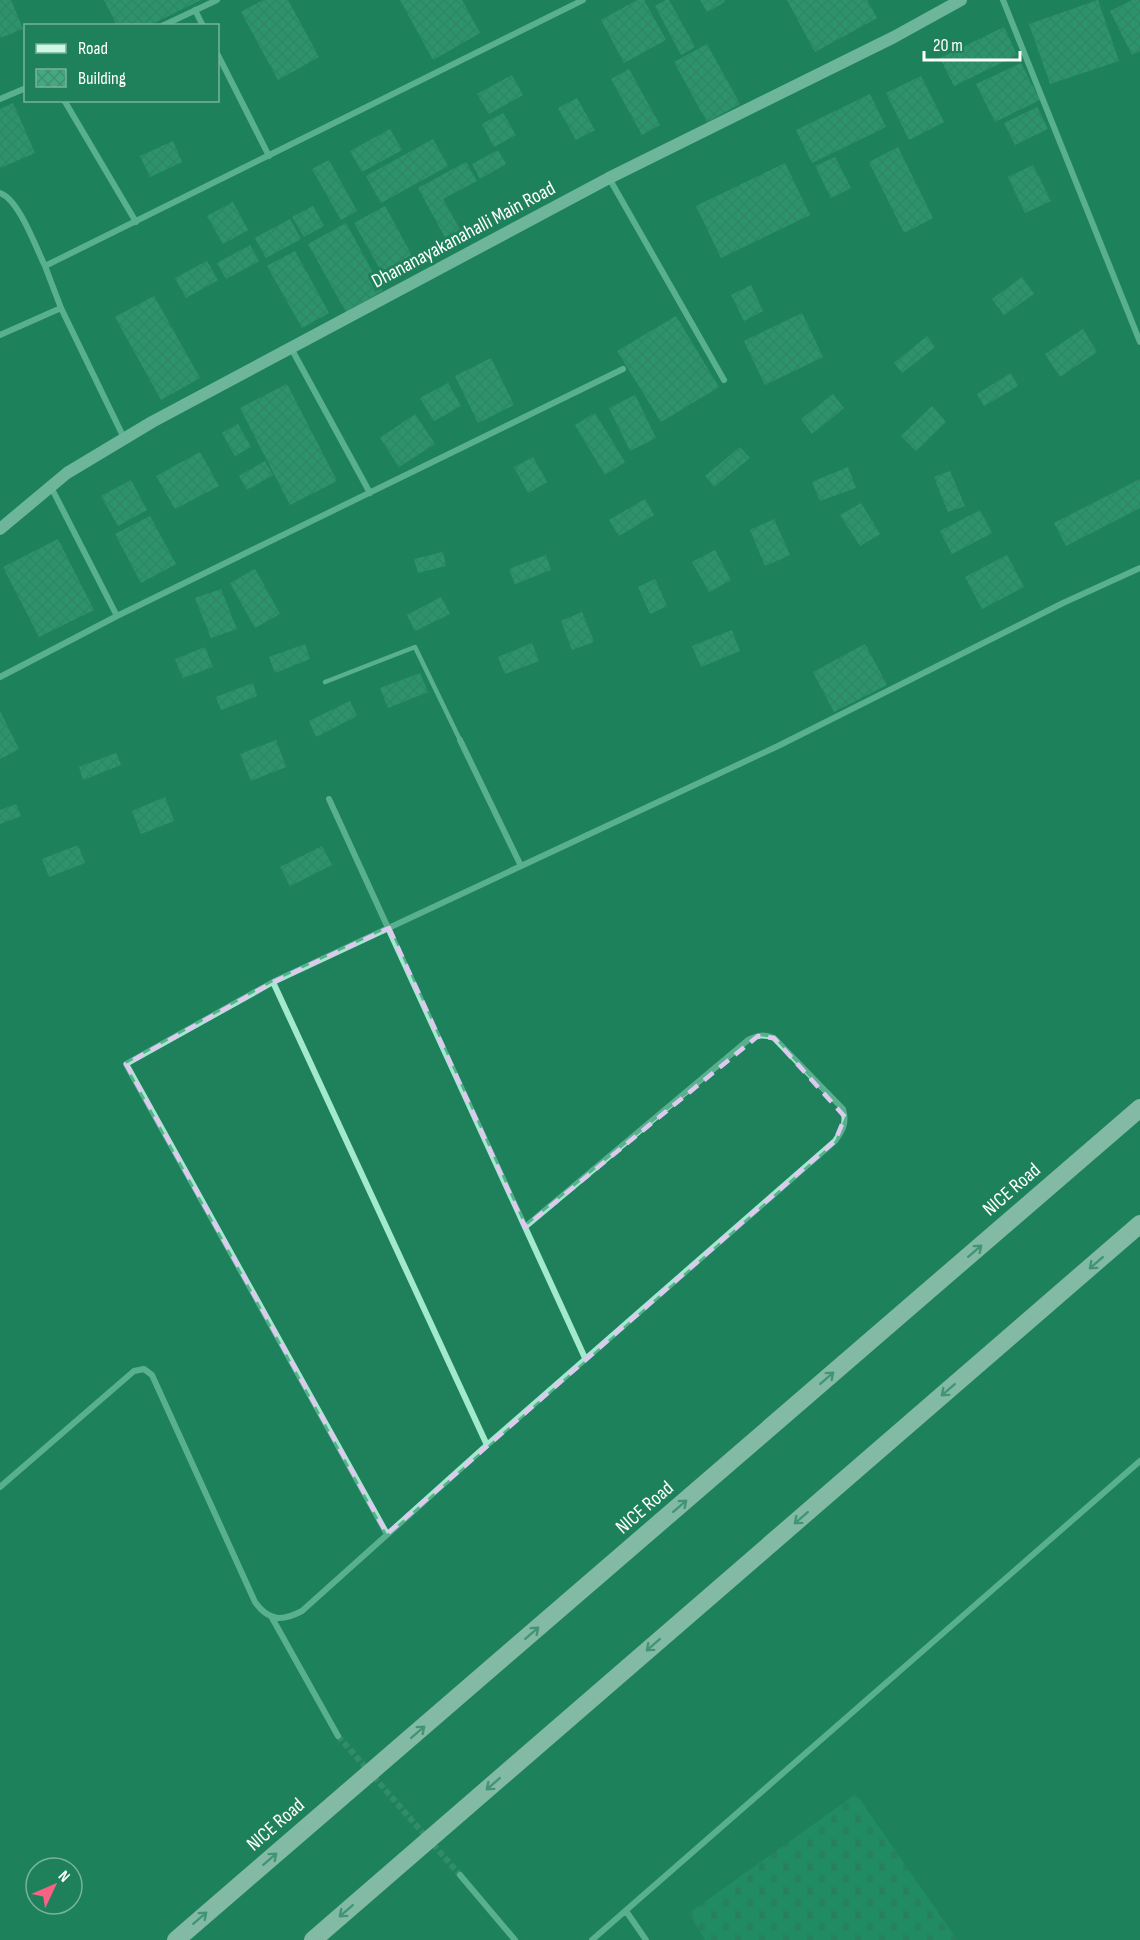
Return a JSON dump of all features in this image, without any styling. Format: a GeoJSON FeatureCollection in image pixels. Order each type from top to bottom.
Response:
{"type":"FeatureCollection","features":[{"type":"Feature","properties":{"kind":"highway","name":"NICE Road"},"geometry":{"type":"LineString","coordinates":[[176,1940],[1140,1107]]}},
{"type":"Feature","properties":{"kind":"highway"},"geometry":{"type":"LineString","coordinates":[[313,1940],[1140,1224]]}},
{"type":"Feature","properties":{"kind":"street"},"geometry":{"type":"LineString","coordinates":[[166,24],[217,0]]}},
{"type":"Feature","properties":{"kind":"street"},"geometry":{"type":"LineString","coordinates":[[45,266],[583,0]]}},
{"type":"Feature","properties":{"kind":"street","name":"Dhananayakanahalli Main Road"},"geometry":{"type":"LineString","coordinates":[[0,529],[67,473],[124,438],[609,178],[894,37],[962,0]]}},
{"type":"Feature","properties":{"kind":"street"},"geometry":{"type":"LineString","coordinates":[[1003,0],[1140,342]]}},
{"type":"Feature","properties":{"kind":"street"},"geometry":{"type":"LineString","coordinates":[[195,10],[201,24]]}},
{"type":"Feature","properties":{"kind":"street"},"geometry":{"type":"LineString","coordinates":[[219,57],[269,156]]}},
{"type":"Feature","properties":{"kind":"street"},"geometry":{"type":"LineString","coordinates":[[0,99],[24,89]]}},
{"type":"Feature","properties":{"kind":"street"},"geometry":{"type":"LineString","coordinates":[[65,102],[136,222]]}},
{"type":"Feature","properties":{"kind":"street"},"geometry":{"type":"LineString","coordinates":[[609,178],[724,380]]}},
{"type":"Feature","properties":{"kind":"street"},"geometry":{"type":"LineString","coordinates":[[0,193],[6,195],[18,209],[45,266],[61,308],[124,438]]}},
{"type":"Feature","properties":{"kind":"street"},"geometry":{"type":"LineString","coordinates":[[0,334],[61,308]]}},
{"type":"Feature","properties":{"kind":"street"},"geometry":{"type":"LineString","coordinates":[[291,348],[370,493]]}},
{"type":"Feature","properties":{"kind":"street"},"geometry":{"type":"LineString","coordinates":[[0,677],[117,616],[623,369]]}},
{"type":"Feature","properties":{"kind":"street"},"geometry":{"type":"LineString","coordinates":[[51,487],[117,616]]}},
{"type":"Feature","properties":{"kind":"street"},"geometry":{"type":"LineString","coordinates":[[387,1534],[126,1064],[273,982],[778,746],[1064,603],[1140,568]]}},
{"type":"Feature","properties":{"kind":"street"},"geometry":{"type":"LineString","coordinates":[[460,740],[521,866]]}},
{"type":"Feature","properties":{"kind":"street"},"geometry":{"type":"LineString","coordinates":[[329,799],[585,1358]]}},
{"type":"Feature","properties":{"kind":"street"},"geometry":{"type":"LineString","coordinates":[[273,982],[487,1445]]}},
{"type":"Feature","properties":{"kind":"street"},"geometry":{"type":"LineString","coordinates":[[0,1487],[134,1371],[144,1369],[152,1375],[255,1602],[261,1611],[281,1619],[302,1611],[585,1358],[835,1141],[845,1123],[843,1109],[774,1038],[765,1035],[758,1036],[748,1040],[525,1227]]}},
{"type":"Feature","properties":{"kind":"street"},"geometry":{"type":"LineString","coordinates":[[592,1940],[1140,1461]]}},
{"type":"Feature","properties":{"kind":"street"},"geometry":{"type":"LineString","coordinates":[[271,1616],[338,1736]]}},
{"type":"Feature","properties":{"kind":"street"},"geometry":{"type":"LineString","coordinates":[[460,1875],[515,1940]]}},
{"type":"Feature","properties":{"kind":"street"},"geometry":{"type":"LineString","coordinates":[[626,1911],[646,1940]]}},
{"type":"Feature","properties":{"kind":"lane"},"geometry":{"type":"LineString","coordinates":[[325,682],[415,647],[460,740]]}},
{"type":"Feature","properties":{"kind":"highlighted area"},"geometry":{"type":"Polygon","coordinates":[[[389,928],[525,1227],[758,1036],[774,1038],[845,1117],[835,1141],[387,1534],[126,1064],[273,982],[389,928]]]}},
{"type":"Feature","properties":{"kind":"green space"},"geometry":{"type":"Polygon","coordinates":[[[856,1794],[957,1940],[705,1940],[689,1913],[856,1794]]]}},
{"type":"Feature","properties":{"kind":"building"},"geometry":{"type":"Polygon","coordinates":[[[0,0],[11,0],[23,29],[0,38],[0,0]]]}},
{"type":"Feature","properties":{"kind":"building"},"geometry":{"type":"Polygon","coordinates":[[[104,0],[201,0],[152,24],[116,24],[104,0]]]}},
{"type":"Feature","properties":{"kind":"building"},"geometry":{"type":"Polygon","coordinates":[[[263,0],[288,0],[319,57],[278,80],[241,12],[263,0]]]}},
{"type":"Feature","properties":{"kind":"building"},"geometry":{"type":"Polygon","coordinates":[[[400,0],[462,0],[480,33],[433,60],[400,0]]]}},
{"type":"Feature","properties":{"kind":"building"},"geometry":{"type":"Polygon","coordinates":[[[637,0],[644,0],[666,40],[624,63],[601,20],[637,0]]]}},
{"type":"Feature","properties":{"kind":"building"},"geometry":{"type":"Polygon","coordinates":[[[669,0],[695,47],[681,55],[655,6],[669,0]]]}},
{"type":"Feature","properties":{"kind":"building"},"geometry":{"type":"Polygon","coordinates":[[[700,0],[724,0],[725,2],[707,12],[700,0]]]}},
{"type":"Feature","properties":{"kind":"building"},"geometry":{"type":"Polygon","coordinates":[[[787,0],[867,0],[877,18],[815,52],[787,0]]]}},
{"type":"Feature","properties":{"kind":"building"},"geometry":{"type":"Polygon","coordinates":[[[1098,0],[1119,61],[1050,84],[1029,24],[1098,0]]]}},
{"type":"Feature","properties":{"kind":"building"},"geometry":{"type":"Polygon","coordinates":[[[1132,0],[1140,0],[1140,51],[1132,55],[1110,11],[1132,0]]]}},
{"type":"Feature","properties":{"kind":"building"},"geometry":{"type":"Polygon","coordinates":[[[1004,27],[1017,55],[954,86],[940,58],[1004,27]]]}},
{"type":"Feature","properties":{"kind":"building"},"geometry":{"type":"Polygon","coordinates":[[[707,44],[740,104],[707,122],[674,62],[707,44]]]}},
{"type":"Feature","properties":{"kind":"building"},"geometry":{"type":"Polygon","coordinates":[[[1021,63],[1040,100],[995,122],[976,84],[1021,63]]]}},
{"type":"Feature","properties":{"kind":"building"},"geometry":{"type":"Polygon","coordinates":[[[629,69],[660,125],[642,135],[611,79],[629,69]]]}},
{"type":"Feature","properties":{"kind":"building"},"geometry":{"type":"Polygon","coordinates":[[[512,75],[523,95],[489,114],[477,94],[512,75]]]}},
{"type":"Feature","properties":{"kind":"building"},"geometry":{"type":"Polygon","coordinates":[[[921,76],[944,122],[909,140],[886,93],[921,76]]]}},
{"type":"Feature","properties":{"kind":"building"},"geometry":{"type":"Polygon","coordinates":[[[870,94],[886,127],[812,163],[796,130],[870,94]]]}},
{"type":"Feature","properties":{"kind":"building"},"geometry":{"type":"Polygon","coordinates":[[[577,98],[595,130],[576,140],[558,108],[577,98]]]}},
{"type":"Feature","properties":{"kind":"building"},"geometry":{"type":"Polygon","coordinates":[[[13,103],[35,153],[0,168],[0,109],[13,103]]]}},
{"type":"Feature","properties":{"kind":"building"},"geometry":{"type":"Polygon","coordinates":[[[1037,107],[1048,129],[1015,145],[1004,123],[1037,107]]]}},
{"type":"Feature","properties":{"kind":"building"},"geometry":{"type":"Polygon","coordinates":[[[503,113],[516,135],[494,147],[482,124],[503,113]]]}},
{"type":"Feature","properties":{"kind":"building"},"geometry":{"type":"Polygon","coordinates":[[[390,129],[402,150],[362,172],[350,151],[390,129]]]}},
{"type":"Feature","properties":{"kind":"building"},"geometry":{"type":"Polygon","coordinates":[[[433,139],[448,166],[381,203],[366,176],[433,139]]]}},
{"type":"Feature","properties":{"kind":"building"},"geometry":{"type":"Polygon","coordinates":[[[173,141],[182,162],[150,177],[140,156],[173,141]]]}},
{"type":"Feature","properties":{"kind":"building"},"geometry":{"type":"Polygon","coordinates":[[[898,147],[933,218],[904,233],[869,162],[898,147]]]}},
{"type":"Feature","properties":{"kind":"building"},"geometry":{"type":"Polygon","coordinates":[[[498,150],[506,164],[480,179],[472,164],[498,150]]]}},
{"type":"Feature","properties":{"kind":"building"},"geometry":{"type":"Polygon","coordinates":[[[835,157],[851,188],[831,198],[815,166],[835,157]]]}},
{"type":"Feature","properties":{"kind":"building"},"geometry":{"type":"Polygon","coordinates":[[[329,160],[357,211],[341,220],[312,169],[329,160]]]}},
{"type":"Feature","properties":{"kind":"building"},"geometry":{"type":"Polygon","coordinates":[[[466,162],[477,181],[443,199],[462,233],[447,241],[418,188],[466,162]]]}},
{"type":"Feature","properties":{"kind":"building"},"geometry":{"type":"Polygon","coordinates":[[[785,163],[810,215],[721,258],[696,206],[785,163]]]}},
{"type":"Feature","properties":{"kind":"building"},"geometry":{"type":"Polygon","coordinates":[[[1033,165],[1051,201],[1025,213],[1008,177],[1033,165]]]}},
{"type":"Feature","properties":{"kind":"building"},"geometry":{"type":"Polygon","coordinates":[[[233,202],[248,230],[223,244],[207,216],[233,202]]]}},
{"type":"Feature","properties":{"kind":"building"},"geometry":{"type":"Polygon","coordinates":[[[313,206],[324,226],[304,237],[292,217],[313,206]]]}},
{"type":"Feature","properties":{"kind":"building"},"geometry":{"type":"Polygon","coordinates":[[[385,206],[415,261],[385,278],[354,223],[385,206]]]}},
{"type":"Feature","properties":{"kind":"building"},"geometry":{"type":"Polygon","coordinates":[[[290,219],[301,239],[266,258],[255,238],[290,219]]]}},
{"type":"Feature","properties":{"kind":"building"},"geometry":{"type":"Polygon","coordinates":[[[346,223],[383,291],[346,312],[308,244],[346,223]]]}},
{"type":"Feature","properties":{"kind":"building"},"geometry":{"type":"Polygon","coordinates":[[[250,245],[259,261],[226,279],[217,263],[250,245]]]}},
{"type":"Feature","properties":{"kind":"building"},"geometry":{"type":"Polygon","coordinates":[[[295,251],[329,313],[302,328],[267,266],[295,251]]]}},
{"type":"Feature","properties":{"kind":"building"},"geometry":{"type":"Polygon","coordinates":[[[207,261],[218,280],[186,298],[175,278],[207,261]]]}},
{"type":"Feature","properties":{"kind":"building"},"geometry":{"type":"Polygon","coordinates":[[[1022,277],[1034,294],[1004,315],[992,299],[1022,277]]]}},
{"type":"Feature","properties":{"kind":"building"},"geometry":{"type":"Polygon","coordinates":[[[751,285],[763,311],[744,321],[731,295],[751,285]]]}},
{"type":"Feature","properties":{"kind":"building"},"geometry":{"type":"Polygon","coordinates":[[[154,296],[200,378],[161,400],[115,317],[154,296]]]}},
{"type":"Feature","properties":{"kind":"building"},"geometry":{"type":"Polygon","coordinates":[[[802,313],[823,357],[765,385],[744,341],[802,313]]]}},
{"type":"Feature","properties":{"kind":"building"},"geometry":{"type":"Polygon","coordinates":[[[676,316],[719,387],[661,422],[617,351],[676,316]]]}},
{"type":"Feature","properties":{"kind":"building"},"geometry":{"type":"Polygon","coordinates":[[[1083,329],[1097,352],[1060,377],[1045,354],[1083,329]]]}},
{"type":"Feature","properties":{"kind":"building"},"geometry":{"type":"Polygon","coordinates":[[[927,336],[935,347],[902,373],[894,363],[927,336]]]}},
{"type":"Feature","properties":{"kind":"building"},"geometry":{"type":"Polygon","coordinates":[[[491,358],[514,405],[478,423],[455,376],[491,358]]]}},
{"type":"Feature","properties":{"kind":"building"},"geometry":{"type":"Polygon","coordinates":[[[1011,373],[1018,386],[984,406],[977,394],[1011,373]]]}},
{"type":"Feature","properties":{"kind":"building"},"geometry":{"type":"Polygon","coordinates":[[[448,383],[461,406],[434,421],[420,398],[448,383]]]}},
{"type":"Feature","properties":{"kind":"building"},"geometry":{"type":"Polygon","coordinates":[[[287,384],[337,481],[290,505],[240,408],[287,384]]]}},
{"type":"Feature","properties":{"kind":"building"},"geometry":{"type":"Polygon","coordinates":[[[833,394],[844,408],[812,434],[801,419],[833,394]]]}},
{"type":"Feature","properties":{"kind":"building"},"geometry":{"type":"Polygon","coordinates":[[[635,395],[656,438],[630,451],[609,408],[635,395]]]}},
{"type":"Feature","properties":{"kind":"building"},"geometry":{"type":"Polygon","coordinates":[[[932,406],[946,422],[916,451],[901,436],[932,406]]]}},
{"type":"Feature","properties":{"kind":"building"},"geometry":{"type":"Polygon","coordinates":[[[595,413],[625,462],[605,475],[575,425],[595,413]]]}},
{"type":"Feature","properties":{"kind":"building"},"geometry":{"type":"Polygon","coordinates":[[[415,414],[435,444],[399,467],[380,438],[415,414]]]}},
{"type":"Feature","properties":{"kind":"building"},"geometry":{"type":"Polygon","coordinates":[[[238,424],[251,447],[235,456],[222,433],[238,424]]]}},
{"type":"Feature","properties":{"kind":"building"},"geometry":{"type":"Polygon","coordinates":[[[740,447],[750,458],[714,487],[705,476],[740,447]]]}},
{"type":"Feature","properties":{"kind":"building"},"geometry":{"type":"Polygon","coordinates":[[[200,452],[219,486],[175,509],[156,476],[200,452]]]}},
{"type":"Feature","properties":{"kind":"building"},"geometry":{"type":"Polygon","coordinates":[[[533,457],[547,482],[528,493],[514,467],[533,457]]]}},
{"type":"Feature","properties":{"kind":"building"},"geometry":{"type":"Polygon","coordinates":[[[265,461],[273,475],[247,490],[239,476],[265,461]]]}},
{"type":"Feature","properties":{"kind":"building"},"geometry":{"type":"Polygon","coordinates":[[[848,467],[856,488],[820,501],[812,482],[848,467]]]}},
{"type":"Feature","properties":{"kind":"building"},"geometry":{"type":"Polygon","coordinates":[[[950,471],[965,506],[948,512],[934,477],[950,471]]]}},
{"type":"Feature","properties":{"kind":"building"},"geometry":{"type":"Polygon","coordinates":[[[1140,479],[1140,508],[1066,546],[1054,523],[1140,479]]]}},
{"type":"Feature","properties":{"kind":"building"},"geometry":{"type":"Polygon","coordinates":[[[131,480],[147,510],[118,526],[101,496],[131,480]]]}},
{"type":"Feature","properties":{"kind":"building"},"geometry":{"type":"Polygon","coordinates":[[[645,499],[654,515],[619,536],[609,520],[645,499]]]}},
{"type":"Feature","properties":{"kind":"building"},"geometry":{"type":"Polygon","coordinates":[[[861,503],[880,534],[860,546],[840,515],[861,503]]]}},
{"type":"Feature","properties":{"kind":"building"},"geometry":{"type":"Polygon","coordinates":[[[980,510],[992,533],[952,554],[940,531],[980,510]]]}},
{"type":"Feature","properties":{"kind":"building"},"geometry":{"type":"Polygon","coordinates":[[[150,516],[176,564],[141,583],[115,534],[150,516]]]}},
{"type":"Feature","properties":{"kind":"building"},"geometry":{"type":"Polygon","coordinates":[[[774,519],[790,555],[765,566],[750,530],[774,519]]]}},
{"type":"Feature","properties":{"kind":"building"},"geometry":{"type":"Polygon","coordinates":[[[58,539],[94,610],[39,637],[3,567],[58,539]]]}},
{"type":"Feature","properties":{"kind":"building"},"geometry":{"type":"Polygon","coordinates":[[[715,550],[731,580],[709,592],[692,562],[715,550]]]}},
{"type":"Feature","properties":{"kind":"building"},"geometry":{"type":"Polygon","coordinates":[[[443,552],[446,566],[418,573],[414,559],[443,552]]]}},
{"type":"Feature","properties":{"kind":"building"},"geometry":{"type":"Polygon","coordinates":[[[546,555],[551,570],[515,584],[509,569],[546,555]]]}},
{"type":"Feature","properties":{"kind":"building"},"geometry":{"type":"Polygon","coordinates":[[[1007,555],[1024,587],[982,609],[965,577],[1007,555]]]}},
{"type":"Feature","properties":{"kind":"building"},"geometry":{"type":"Polygon","coordinates":[[[255,569],[280,614],[255,628],[230,583],[255,569]]]}},
{"type":"Feature","properties":{"kind":"building"},"geometry":{"type":"Polygon","coordinates":[[[655,579],[667,606],[650,614],[638,587],[655,579]]]}},
{"type":"Feature","properties":{"kind":"building"},"geometry":{"type":"Polygon","coordinates":[[[221,589],[237,629],[211,638],[195,598],[221,589]]]}},
{"type":"Feature","properties":{"kind":"building"},"geometry":{"type":"Polygon","coordinates":[[[441,597],[450,614],[415,631],[407,615],[441,597]]]}},
{"type":"Feature","properties":{"kind":"building"},"geometry":{"type":"Polygon","coordinates":[[[582,612],[594,642],[572,650],[561,621],[582,612]]]}},
{"type":"Feature","properties":{"kind":"building"},"geometry":{"type":"Polygon","coordinates":[[[732,630],[740,651],[701,667],[692,646],[732,630]]]}},
{"type":"Feature","properties":{"kind":"building"},"geometry":{"type":"Polygon","coordinates":[[[532,643],[539,661],[505,674],[498,657],[532,643]]]}},
{"type":"Feature","properties":{"kind":"building"},"geometry":{"type":"Polygon","coordinates":[[[305,644],[310,659],[275,673],[269,657],[305,644]]]}},
{"type":"Feature","properties":{"kind":"building"},"geometry":{"type":"Polygon","coordinates":[[[865,644],[887,685],[834,712],[813,672],[865,644]]]}},
{"type":"Feature","properties":{"kind":"building"},"geometry":{"type":"Polygon","coordinates":[[[205,647],[213,667],[183,678],[175,659],[205,647]]]}},
{"type":"Feature","properties":{"kind":"building"},"geometry":{"type":"Polygon","coordinates":[[[420,673],[428,692],[388,708],[380,688],[420,673]]]}},
{"type":"Feature","properties":{"kind":"building"},"geometry":{"type":"Polygon","coordinates":[[[253,683],[257,696],[221,710],[216,697],[253,683]]]}},
{"type":"Feature","properties":{"kind":"building"},"geometry":{"type":"Polygon","coordinates":[[[350,701],[357,716],[316,737],[309,721],[350,701]]]}},
{"type":"Feature","properties":{"kind":"building"},"geometry":{"type":"Polygon","coordinates":[[[0,711],[19,749],[0,759],[0,711]]]}},
{"type":"Feature","properties":{"kind":"building"},"geometry":{"type":"Polygon","coordinates":[[[276,740],[286,767],[251,781],[240,754],[276,740]]]}},
{"type":"Feature","properties":{"kind":"building"},"geometry":{"type":"Polygon","coordinates":[[[116,753],[121,765],[83,780],[79,767],[116,753]]]}},
{"type":"Feature","properties":{"kind":"building"},"geometry":{"type":"Polygon","coordinates":[[[165,797],[174,821],[141,834],[132,811],[165,797]]]}},
{"type":"Feature","properties":{"kind":"building"},"geometry":{"type":"Polygon","coordinates":[[[16,804],[21,816],[0,824],[0,810],[16,804]]]}},
{"type":"Feature","properties":{"kind":"building"},"geometry":{"type":"Polygon","coordinates":[[[78,845],[85,863],[49,877],[42,859],[78,845]]]}},
{"type":"Feature","properties":{"kind":"building"},"geometry":{"type":"Polygon","coordinates":[[[322,846],[332,865],[290,886],[280,867],[322,846]]]}},
{"type":"Feature","properties":{"kind":"tunnel"},"geometry":{"type":"LineString","coordinates":[[338,1736],[460,1875]]}}]}
